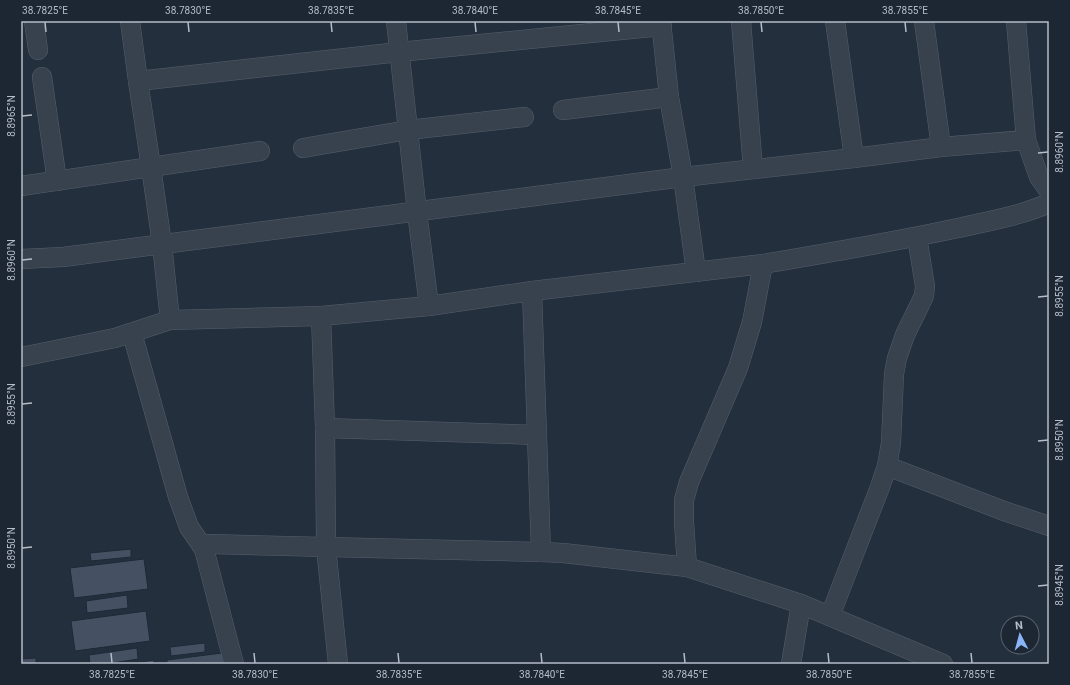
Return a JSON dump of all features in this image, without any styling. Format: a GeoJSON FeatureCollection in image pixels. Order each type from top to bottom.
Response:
{"type":"FeatureCollection","features":[{"type":"Feature","properties":{"kind":"street"},"geometry":{"type":"LineString","coordinates":[[34,21],[38,50]]}},
{"type":"Feature","properties":{"kind":"street"},"geometry":{"type":"LineString","coordinates":[[130,21],[162,244],[170,320]]}},
{"type":"Feature","properties":{"kind":"street"},"geometry":{"type":"LineString","coordinates":[[396,21],[429,306]]}},
{"type":"Feature","properties":{"kind":"street"},"geometry":{"type":"LineString","coordinates":[[741,21],[753,170]]}},
{"type":"Feature","properties":{"kind":"street"},"geometry":{"type":"LineString","coordinates":[[835,21],[854,158]]}},
{"type":"Feature","properties":{"kind":"street"},"geometry":{"type":"LineString","coordinates":[[924,21],[941,147]]}},
{"type":"Feature","properties":{"kind":"street"},"geometry":{"type":"LineString","coordinates":[[1016,21],[1026,140],[1040,177],[1049,191]]}},
{"type":"Feature","properties":{"kind":"street"},"geometry":{"type":"LineString","coordinates":[[138,81],[662,23],[670,97],[696,272]]}},
{"type":"Feature","properties":{"kind":"street"},"geometry":{"type":"LineString","coordinates":[[42,77],[57,181]]}},
{"type":"Feature","properties":{"kind":"street"},"geometry":{"type":"LineString","coordinates":[[562,110],[670,97]]}},
{"type":"Feature","properties":{"kind":"street"},"geometry":{"type":"LineString","coordinates":[[303,148],[408,130],[524,116]]}},
{"type":"Feature","properties":{"kind":"street"},"geometry":{"type":"LineString","coordinates":[[21,259],[63,257],[683,177],[941,147],[1026,140]]}},
{"type":"Feature","properties":{"kind":"street"},"geometry":{"type":"LineString","coordinates":[[21,186],[260,151]]}},
{"type":"Feature","properties":{"kind":"street"},"geometry":{"type":"LineString","coordinates":[[21,357],[115,338],[170,320],[322,316],[429,306],[532,291],[763,264],[916,237],[1011,216],[1049,203]]}},
{"type":"Feature","properties":{"kind":"street"},"geometry":{"type":"LineString","coordinates":[[830,616],[887,466],[891,443],[894,374],[897,358],[905,335],[924,296],[925,286],[916,237]]}},
{"type":"Feature","properties":{"kind":"street"},"geometry":{"type":"LineString","coordinates":[[687,567],[684,500],[688,482],[738,368],[752,322],[763,264]]}},
{"type":"Feature","properties":{"kind":"street"},"geometry":{"type":"LineString","coordinates":[[532,291],[541,552]]}},
{"type":"Feature","properties":{"kind":"street"},"geometry":{"type":"LineString","coordinates":[[322,316],[326,428],[326,547],[338,664]]}},
{"type":"Feature","properties":{"kind":"street"},"geometry":{"type":"LineString","coordinates":[[132,332],[178,497],[189,527],[204,549],[234,664]]}},
{"type":"Feature","properties":{"kind":"street"},"geometry":{"type":"LineString","coordinates":[[326,428],[537,435]]}},
{"type":"Feature","properties":{"kind":"street"},"geometry":{"type":"LineString","coordinates":[[887,466],[1004,511],[1049,526]]}},
{"type":"Feature","properties":{"kind":"street"},"geometry":{"type":"LineString","coordinates":[[204,549],[210,544],[541,552],[687,567],[801,604],[943,664]]}},
{"type":"Feature","properties":{"kind":"street"},"geometry":{"type":"LineString","coordinates":[[791,664],[801,604]]}},
{"type":"Feature","properties":{"kind":"building"},"geometry":{"type":"Polygon","coordinates":[[[131,549],[131,557],[91,561],[90,553],[131,549]]]}},
{"type":"Feature","properties":{"kind":"building"},"geometry":{"type":"Polygon","coordinates":[[[144,559],[148,589],[74,598],[70,568],[144,559]]]}},
{"type":"Feature","properties":{"kind":"building"},"geometry":{"type":"Polygon","coordinates":[[[127,595],[128,608],[87,613],[86,601],[127,595]]]}},
{"type":"Feature","properties":{"kind":"building"},"geometry":{"type":"Polygon","coordinates":[[[146,611],[150,641],[75,651],[71,621],[146,611]]]}},
{"type":"Feature","properties":{"kind":"building"},"geometry":{"type":"Polygon","coordinates":[[[205,643],[205,652],[171,656],[170,647],[205,643]]]}},
{"type":"Feature","properties":{"kind":"building"},"geometry":{"type":"Polygon","coordinates":[[[137,648],[138,659],[106,664],[90,664],[89,655],[137,648]]]}},
{"type":"Feature","properties":{"kind":"building"},"geometry":{"type":"Polygon","coordinates":[[[222,653],[224,664],[167,664],[167,660],[222,653]]]}},
{"type":"Feature","properties":{"kind":"building"},"geometry":{"type":"Polygon","coordinates":[[[36,658],[36,664],[21,664],[21,659],[36,658]]]}},
{"type":"Feature","properties":{"kind":"building"},"geometry":{"type":"Polygon","coordinates":[[[154,660],[154,664],[125,664],[140,662],[154,660]]]}}]}
